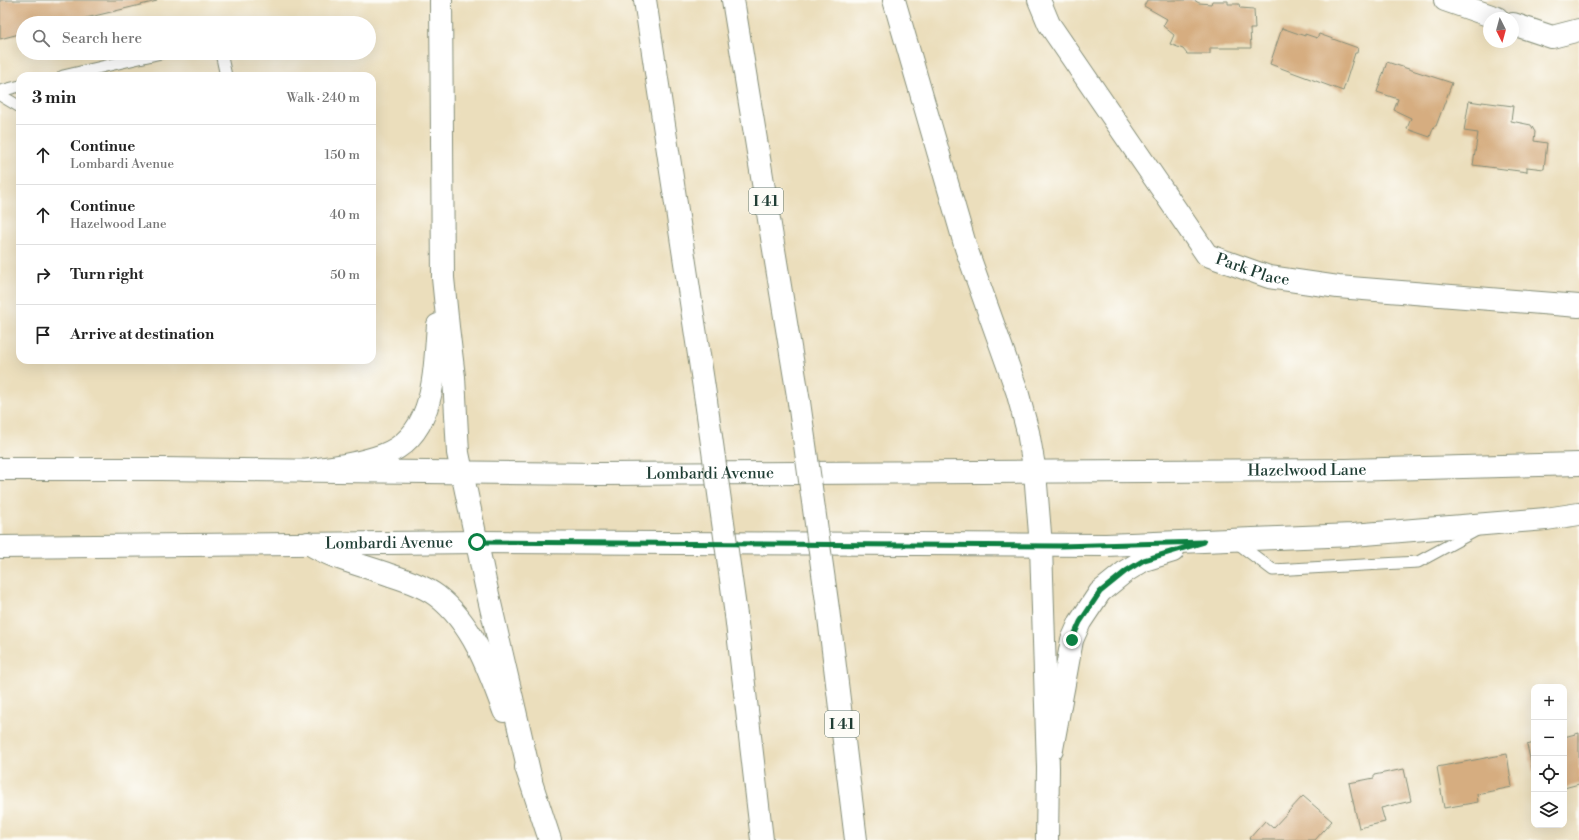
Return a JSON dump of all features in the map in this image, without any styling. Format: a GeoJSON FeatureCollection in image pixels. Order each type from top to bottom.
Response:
{"type":"FeatureCollection","features":[{"type":"Feature","properties":{"kind":"main road"},"geometry":{"type":"LineString","coordinates":[[441,0],[443,278],[454,377],[458,453],[531,780]]}},
{"type":"Feature","properties":{"kind":"main road"},"geometry":{"type":"LineString","coordinates":[[644,0],[706,402],[736,615],[762,840]]}},
{"type":"Feature","properties":{"kind":"main road","name":"I 41"},"geometry":{"type":"LineString","coordinates":[[733,0],[799,402],[828,609],[856,840]]}},
{"type":"Feature","properties":{"kind":"main road"},"geometry":{"type":"LineString","coordinates":[[894,0],[966,248],[1017,391],[1028,432],[1035,472],[1041,546],[1048,768],[1047,840]]}},
{"type":"Feature","properties":{"kind":"main road","name":"Park Place"},"geometry":{"type":"LineString","coordinates":[[1038,0],[1049,24],[1207,255],[1269,277],[1338,286],[1579,306]]}},
{"type":"Feature","properties":{"kind":"main road"},"geometry":{"type":"LineString","coordinates":[[1445,0],[1483,13]]}},
{"type":"Feature","properties":{"kind":"main road"},"geometry":{"type":"LineString","coordinates":[[1519,26],[1552,37],[1579,30]]}},
{"type":"Feature","properties":{"kind":"main road"},"geometry":{"type":"LineString","coordinates":[[305,471],[383,455],[399,447],[417,429],[425,414],[432,390],[443,278]]}},
{"type":"Feature","properties":{"kind":"main road","name":"Hazelwood Lane"},"geometry":{"type":"LineString","coordinates":[[1035,472],[1346,470],[1579,464]]}},
{"type":"Feature","properties":{"kind":"main road","name":"Lombardi Avenue"},"geometry":{"type":"LineString","coordinates":[[0,469],[161,469],[607,474],[1035,472]]}},
{"type":"Feature","properties":{"kind":"main road"},"geometry":{"type":"LineString","coordinates":[[1041,546],[1204,542],[1353,534],[1546,519],[1579,514]]}},
{"type":"Feature","properties":{"kind":"main road","name":"Lombardi Avenue"},"geometry":{"type":"LineString","coordinates":[[0,547],[477,542],[1041,546]]}},
{"type":"Feature","properties":{"kind":"main road"},"geometry":{"type":"LineString","coordinates":[[1048,768],[1072,640],[1089,606],[1100,592],[1126,571],[1144,560],[1204,542]]}},
{"type":"Feature","properties":{"kind":"main road"},"geometry":{"type":"LineString","coordinates":[[308,543],[334,556],[415,584],[437,596],[455,614],[471,636],[484,661],[531,780],[550,840]]}},
{"type":"Feature","properties":{"kind":"lane"},"geometry":{"type":"LineString","coordinates":[[80,72],[131,60]]}},
{"type":"Feature","properties":{"kind":"lane"},"geometry":{"type":"LineString","coordinates":[[223,60],[225,72]]}},
{"type":"Feature","properties":{"kind":"lane"},"geometry":{"type":"LineString","coordinates":[[0,91],[16,87]]}},
{"type":"Feature","properties":{"kind":"lane"},"geometry":{"type":"LineString","coordinates":[[0,95],[16,105]]}},
{"type":"Feature","properties":{"kind":"lane"},"geometry":{"type":"LineString","coordinates":[[1234,540],[1273,570],[1418,562],[1490,523]]}},
{"type":"Feature","properties":{"kind":"building"},"geometry":{"type":"Polygon","coordinates":[[[0,0],[157,1],[94,16],[16,16],[16,35],[0,39],[0,0]]]}},
{"type":"Feature","properties":{"kind":"building"},"geometry":{"type":"Polygon","coordinates":[[[1147,0],[1194,0],[1199,3],[1211,4],[1212,1],[1228,1],[1228,4],[1239,4],[1240,8],[1254,9],[1255,29],[1250,29],[1251,48],[1210,48],[1210,54],[1187,54],[1183,49],[1170,44],[1174,35],[1163,26],[1167,19],[1144,6],[1147,0]]]}},
{"type":"Feature","properties":{"kind":"building"},"geometry":{"type":"Polygon","coordinates":[[[1282,28],[1305,36],[1305,34],[1317,38],[1319,34],[1358,48],[1343,91],[1270,64],[1282,28]]]}},
{"type":"Feature","properties":{"kind":"building"},"geometry":{"type":"Polygon","coordinates":[[[1387,62],[1452,83],[1436,126],[1434,126],[1430,137],[1407,129],[1411,118],[1394,110],[1398,99],[1377,92],[1387,62]]]}},
{"type":"Feature","properties":{"kind":"building"},"geometry":{"type":"Polygon","coordinates":[[[1469,101],[1513,106],[1511,121],[1531,125],[1535,132],[1534,141],[1547,143],[1544,169],[1527,167],[1527,172],[1473,165],[1478,133],[1464,131],[1469,101]]]}},
{"type":"Feature","properties":{"kind":"building"},"geometry":{"type":"Polygon","coordinates":[[[1579,733],[1579,784],[1567,787],[1567,756],[1567,736],[1579,733]]]}},
{"type":"Feature","properties":{"kind":"building"},"geometry":{"type":"Polygon","coordinates":[[[1531,744],[1531,763],[1527,745],[1531,744]]]}},
{"type":"Feature","properties":{"kind":"building"},"geometry":{"type":"Polygon","coordinates":[[[1507,754],[1512,787],[1477,794],[1478,802],[1444,808],[1437,767],[1507,754]]]}},
{"type":"Feature","properties":{"kind":"building"},"geometry":{"type":"Polygon","coordinates":[[[1404,769],[1411,801],[1381,808],[1385,822],[1359,828],[1349,783],[1374,778],[1374,775],[1404,769]]]}},
{"type":"Feature","properties":{"kind":"building"},"geometry":{"type":"Polygon","coordinates":[[[1303,796],[1332,821],[1315,840],[1249,839],[1265,821],[1273,828],[1303,796]]]}},
{"type":"Feature","properties":{"kind":"route"},"geometry":{"type":"LineString","coordinates":[[477,542],[1060,546],[1204,542],[1144,560],[1126,571],[1100,592],[1089,606],[1072,640]]}}]}
